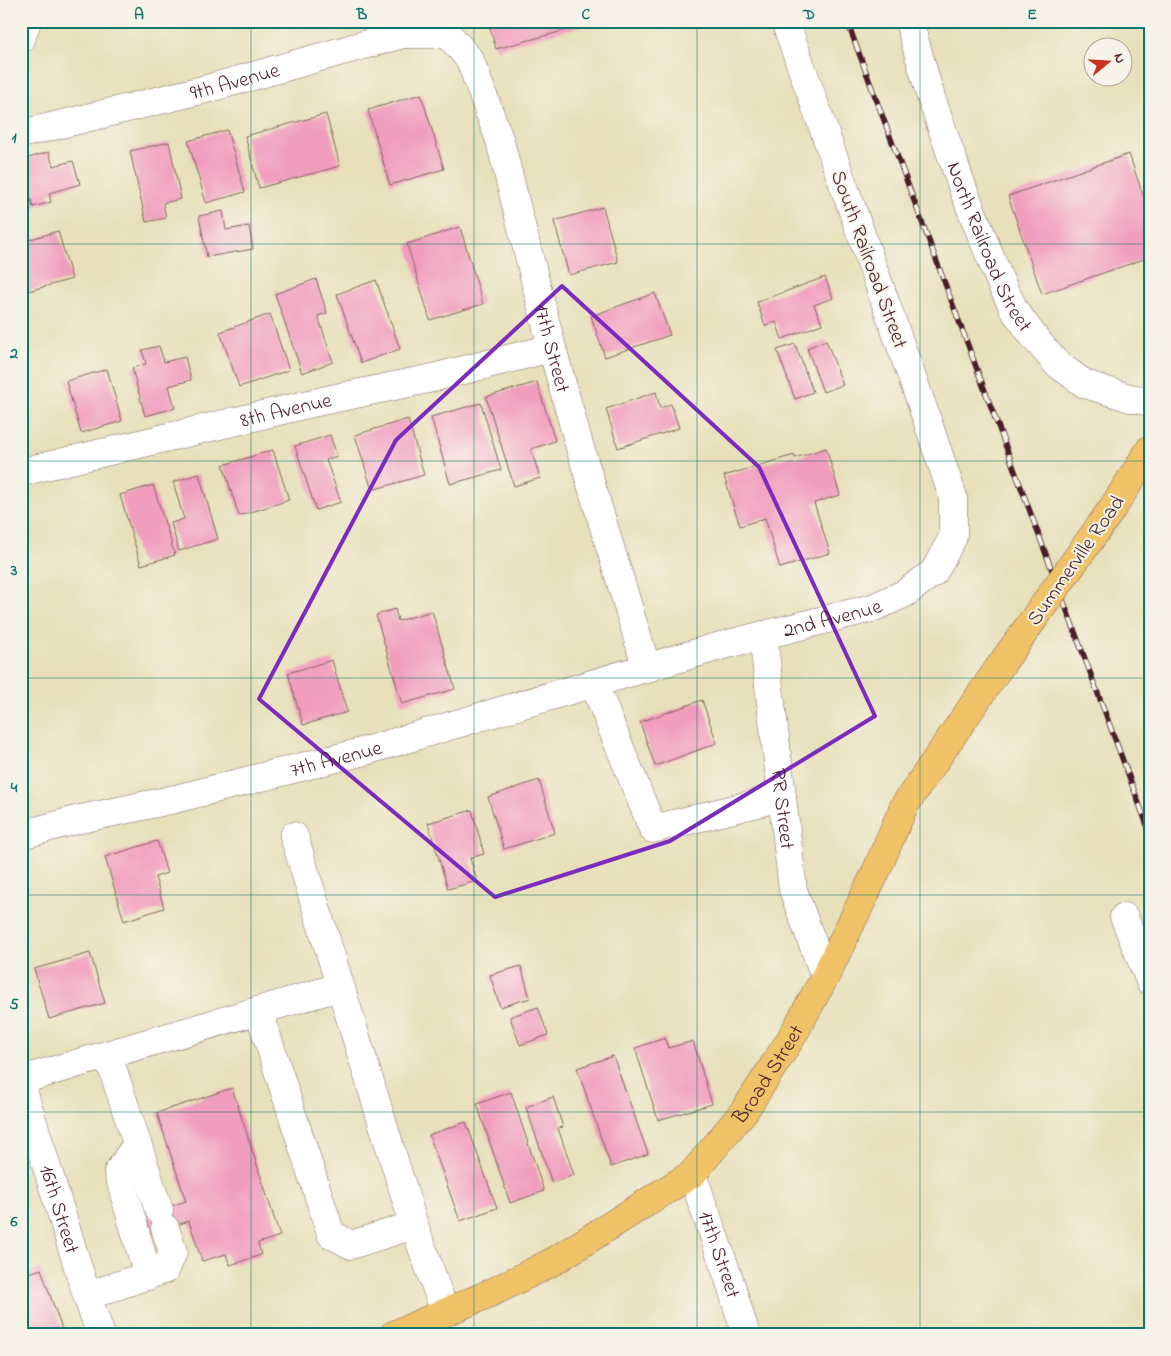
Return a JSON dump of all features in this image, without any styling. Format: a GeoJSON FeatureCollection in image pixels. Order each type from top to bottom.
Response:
{"type":"FeatureCollection","features":[{"type":"Feature","properties":{"kind":"main road","name":"Summerville Road"},"geometry":{"type":"LineString","coordinates":[[998,669],[1112,509],[1150,449]]}},
{"type":"Feature","properties":{"kind":"main road","name":"Broad Street"},"geometry":{"type":"LineString","coordinates":[[393,1335],[495,1291],[554,1261],[692,1174],[745,1110],[790,1040],[825,977],[875,874],[904,806],[998,669]]}},
{"type":"Feature","properties":{"kind":"street"},"geometry":{"type":"LineString","coordinates":[[21,40],[27,21]]}},
{"type":"Feature","properties":{"kind":"street","name":"South Railroad Street"},"geometry":{"type":"LineString","coordinates":[[785,21],[953,497]]}},
{"type":"Feature","properties":{"kind":"street","name":"North Railroad Street"},"geometry":{"type":"LineString","coordinates":[[909,21],[930,94],[963,188],[1000,281],[1015,311],[1056,363],[1084,384],[1150,402]]}},
{"type":"Feature","properties":{"kind":"street","name":"9th Avenue"},"geometry":{"type":"LineString","coordinates":[[21,134],[210,88],[403,34],[448,34]]}},
{"type":"Feature","properties":{"kind":"street","name":"17th Street"},"geometry":{"type":"LineString","coordinates":[[448,34],[470,60],[500,141],[552,348],[578,441],[647,668]]}},
{"type":"Feature","properties":{"kind":"street","name":"8th Avenue"},"geometry":{"type":"LineString","coordinates":[[21,472],[318,402],[428,379],[552,348]]}},
{"type":"Feature","properties":{"kind":"street","name":"2nd Avenue"},"geometry":{"type":"LineString","coordinates":[[647,668],[720,646],[872,608],[904,594],[934,572],[953,537],[953,497]]}},
{"type":"Feature","properties":{"kind":"street","name":"RR Street"},"geometry":{"type":"LineString","coordinates":[[763,635],[793,890],[825,977]]}},
{"type":"Feature","properties":{"kind":"street","name":"7th Avenue"},"geometry":{"type":"LineString","coordinates":[[21,835],[76,820],[175,799],[365,751],[647,668]]}},
{"type":"Feature","properties":{"kind":"street"},"geometry":{"type":"LineString","coordinates":[[594,684],[653,829],[782,797]]}},
{"type":"Feature","properties":{"kind":"street"},"geometry":{"type":"LineString","coordinates":[[294,836],[414,1225],[445,1312]]}},
{"type":"Feature","properties":{"kind":"street"},"geometry":{"type":"LineString","coordinates":[[1124,917],[1150,981]]}},
{"type":"Feature","properties":{"kind":"street"},"geometry":{"type":"LineString","coordinates":[[21,1080],[340,988]]}},
{"type":"Feature","properties":{"kind":"street"},"geometry":{"type":"LineString","coordinates":[[259,1012],[331,1234],[351,1245],[414,1225]]}},
{"type":"Feature","properties":{"kind":"street"},"geometry":{"type":"LineString","coordinates":[[87,1296],[166,1269],[172,1252],[108,1055]]}},
{"type":"Feature","properties":{"kind":"street","name":"16th Street"},"geometry":{"type":"LineString","coordinates":[[21,1084],[101,1335]]}},
{"type":"Feature","properties":{"kind":"street"},"geometry":{"type":"LineString","coordinates":[[137,1144],[118,1172],[148,1276]]}},
{"type":"Feature","properties":{"kind":"street","name":"17th Street"},"geometry":{"type":"LineString","coordinates":[[692,1174],[729,1279],[746,1335]]}},
{"type":"Feature","properties":{"kind":"highlighted area"},"geometry":{"type":"Polygon","coordinates":[[[562,286],[759,467],[875,716],[670,841],[495,897],[259,699],[396,440],[562,286]]]}},
{"type":"Feature","properties":{"kind":"building"},"geometry":{"type":"Polygon","coordinates":[[[488,21],[595,21],[596,22],[496,49],[488,21]]]}},
{"type":"Feature","properties":{"kind":"building"},"geometry":{"type":"Polygon","coordinates":[[[421,94],[444,169],[390,185],[368,110],[421,94]]]}},
{"type":"Feature","properties":{"kind":"building"},"geometry":{"type":"Polygon","coordinates":[[[326,114],[340,166],[259,188],[245,136],[326,114]]]}},
{"type":"Feature","properties":{"kind":"building"},"geometry":{"type":"Polygon","coordinates":[[[227,130],[245,192],[206,203],[188,141],[227,130]]]}},
{"type":"Feature","properties":{"kind":"building"},"geometry":{"type":"Polygon","coordinates":[[[169,142],[181,199],[163,203],[166,218],[146,222],[130,151],[169,142]]]}},
{"type":"Feature","properties":{"kind":"building"},"geometry":{"type":"Polygon","coordinates":[[[49,152],[53,166],[73,161],[80,184],[49,193],[51,202],[33,207],[21,160],[49,152]]]}},
{"type":"Feature","properties":{"kind":"building"},"geometry":{"type":"Polygon","coordinates":[[[1129,154],[1150,216],[1150,257],[1042,294],[1008,196],[1129,154]]]}},
{"type":"Feature","properties":{"kind":"building"},"geometry":{"type":"Polygon","coordinates":[[[603,207],[618,262],[569,275],[554,221],[603,207]]]}},
{"type":"Feature","properties":{"kind":"building"},"geometry":{"type":"Polygon","coordinates":[[[223,211],[226,230],[249,226],[253,249],[207,257],[199,216],[223,211]]]}},
{"type":"Feature","properties":{"kind":"building"},"geometry":{"type":"Polygon","coordinates":[[[460,227],[483,304],[430,320],[407,244],[460,227]]]}},
{"type":"Feature","properties":{"kind":"building"},"geometry":{"type":"Polygon","coordinates":[[[58,231],[72,279],[21,293],[21,242],[58,231]]]}},
{"type":"Feature","properties":{"kind":"building"},"geometry":{"type":"Polygon","coordinates":[[[825,277],[833,298],[814,305],[822,324],[782,339],[776,322],[765,326],[757,302],[825,277]]]}},
{"type":"Feature","properties":{"kind":"building"},"geometry":{"type":"Polygon","coordinates":[[[316,279],[327,313],[318,316],[333,362],[302,373],[275,294],[316,279]]]}},
{"type":"Feature","properties":{"kind":"building"},"geometry":{"type":"Polygon","coordinates":[[[376,280],[400,349],[361,363],[337,294],[376,280]]]}},
{"type":"Feature","properties":{"kind":"building"},"geometry":{"type":"Polygon","coordinates":[[[655,293],[670,335],[605,357],[591,316],[655,293]]]}},
{"type":"Feature","properties":{"kind":"building"},"geometry":{"type":"Polygon","coordinates":[[[270,314],[289,370],[239,387],[220,332],[270,314]]]}},
{"type":"Feature","properties":{"kind":"building"},"geometry":{"type":"Polygon","coordinates":[[[826,340],[843,385],[823,392],[807,348],[826,340]]]}},
{"type":"Feature","properties":{"kind":"building"},"geometry":{"type":"Polygon","coordinates":[[[795,344],[813,392],[795,399],[777,350],[795,344]]]}},
{"type":"Feature","properties":{"kind":"building"},"geometry":{"type":"Polygon","coordinates":[[[159,346],[164,362],[185,357],[191,380],[169,386],[175,408],[145,416],[132,368],[146,364],[142,350],[159,346]]]}},
{"type":"Feature","properties":{"kind":"building"},"geometry":{"type":"Polygon","coordinates":[[[107,369],[122,421],[81,433],[66,381],[107,369]]]}},
{"type":"Feature","properties":{"kind":"building"},"geometry":{"type":"Polygon","coordinates":[[[537,382],[555,441],[531,449],[540,478],[514,486],[486,397],[537,382]]]}},
{"type":"Feature","properties":{"kind":"building"},"geometry":{"type":"Polygon","coordinates":[[[656,392],[660,408],[671,404],[679,428],[618,448],[606,409],[656,392]]]}},
{"type":"Feature","properties":{"kind":"building"},"geometry":{"type":"Polygon","coordinates":[[[481,403],[501,470],[450,484],[431,417],[481,403]]]}},
{"type":"Feature","properties":{"kind":"building"},"geometry":{"type":"Polygon","coordinates":[[[408,419],[424,475],[372,490],[355,435],[408,419]]]}},
{"type":"Feature","properties":{"kind":"building"},"geometry":{"type":"Polygon","coordinates":[[[330,435],[337,456],[326,460],[341,502],[316,510],[295,446],[330,435]]]}},
{"type":"Feature","properties":{"kind":"building"},"geometry":{"type":"Polygon","coordinates":[[[826,448],[840,495],[814,503],[830,553],[780,568],[765,518],[740,526],[724,476],[794,455],[795,458],[826,448]]]}},
{"type":"Feature","properties":{"kind":"building"},"geometry":{"type":"Polygon","coordinates":[[[273,450],[289,500],[239,516],[223,465],[273,450]]]}},
{"type":"Feature","properties":{"kind":"building"},"geometry":{"type":"Polygon","coordinates":[[[199,474],[218,539],[179,551],[171,523],[184,519],[173,482],[199,474]]]}},
{"type":"Feature","properties":{"kind":"building"},"geometry":{"type":"Polygon","coordinates":[[[153,485],[175,555],[141,565],[120,495],[153,485]]]}},
{"type":"Feature","properties":{"kind":"building"},"geometry":{"type":"Polygon","coordinates":[[[395,609],[398,621],[432,611],[455,689],[402,704],[376,615],[395,609]]]}},
{"type":"Feature","properties":{"kind":"building"},"geometry":{"type":"Polygon","coordinates":[[[332,660],[347,712],[303,725],[288,673],[332,660]]]}},
{"type":"Feature","properties":{"kind":"building"},"geometry":{"type":"Polygon","coordinates":[[[702,700],[717,743],[655,766],[640,722],[702,700]]]}},
{"type":"Feature","properties":{"kind":"building"},"geometry":{"type":"Polygon","coordinates":[[[539,780],[555,833],[504,849],[488,797],[539,780]]]}},
{"type":"Feature","properties":{"kind":"building"},"geometry":{"type":"Polygon","coordinates":[[[472,810],[484,854],[470,858],[477,881],[448,889],[428,823],[472,810]]]}},
{"type":"Feature","properties":{"kind":"building"},"geometry":{"type":"Polygon","coordinates":[[[157,841],[167,873],[155,877],[164,908],[124,921],[105,857],[157,841]]]}},
{"type":"Feature","properties":{"kind":"building"},"geometry":{"type":"Polygon","coordinates":[[[90,953],[105,1003],[49,1019],[34,969],[90,953]]]}},
{"type":"Feature","properties":{"kind":"building"},"geometry":{"type":"Polygon","coordinates":[[[521,966],[530,998],[500,1007],[490,975],[521,966]]]}},
{"type":"Feature","properties":{"kind":"building"},"geometry":{"type":"Polygon","coordinates":[[[538,1007],[548,1035],[520,1045],[510,1017],[538,1007]]]}},
{"type":"Feature","properties":{"kind":"building"},"geometry":{"type":"Polygon","coordinates":[[[665,1038],[668,1048],[693,1041],[712,1104],[658,1120],[635,1048],[665,1038]]]}},
{"type":"Feature","properties":{"kind":"building"},"geometry":{"type":"Polygon","coordinates":[[[613,1056],[648,1154],[611,1167],[577,1068],[613,1056]]]}},
{"type":"Feature","properties":{"kind":"building"},"geometry":{"type":"Polygon","coordinates":[[[232,1088],[280,1236],[258,1243],[261,1255],[230,1265],[226,1254],[202,1261],[189,1221],[145,1235],[139,1217],[186,1201],[157,1113],[232,1088]]]}},
{"type":"Feature","properties":{"kind":"building"},"geometry":{"type":"Polygon","coordinates":[[[511,1092],[544,1191],[510,1203],[477,1104],[511,1092]]]}},
{"type":"Feature","properties":{"kind":"building"},"geometry":{"type":"Polygon","coordinates":[[[553,1097],[563,1127],[558,1128],[574,1175],[552,1183],[526,1107],[553,1097]]]}},
{"type":"Feature","properties":{"kind":"building"},"geometry":{"type":"Polygon","coordinates":[[[466,1122],[497,1208],[460,1221],[429,1135],[466,1122]]]}},
{"type":"Feature","properties":{"kind":"building"},"geometry":{"type":"Polygon","coordinates":[[[41,1269],[64,1335],[21,1335],[21,1276],[41,1269]]]}},
{"type":"Feature","properties":{"kind":"railway"},"geometry":{"type":"LineString","coordinates":[[847,21],[1150,833]]}}]}
